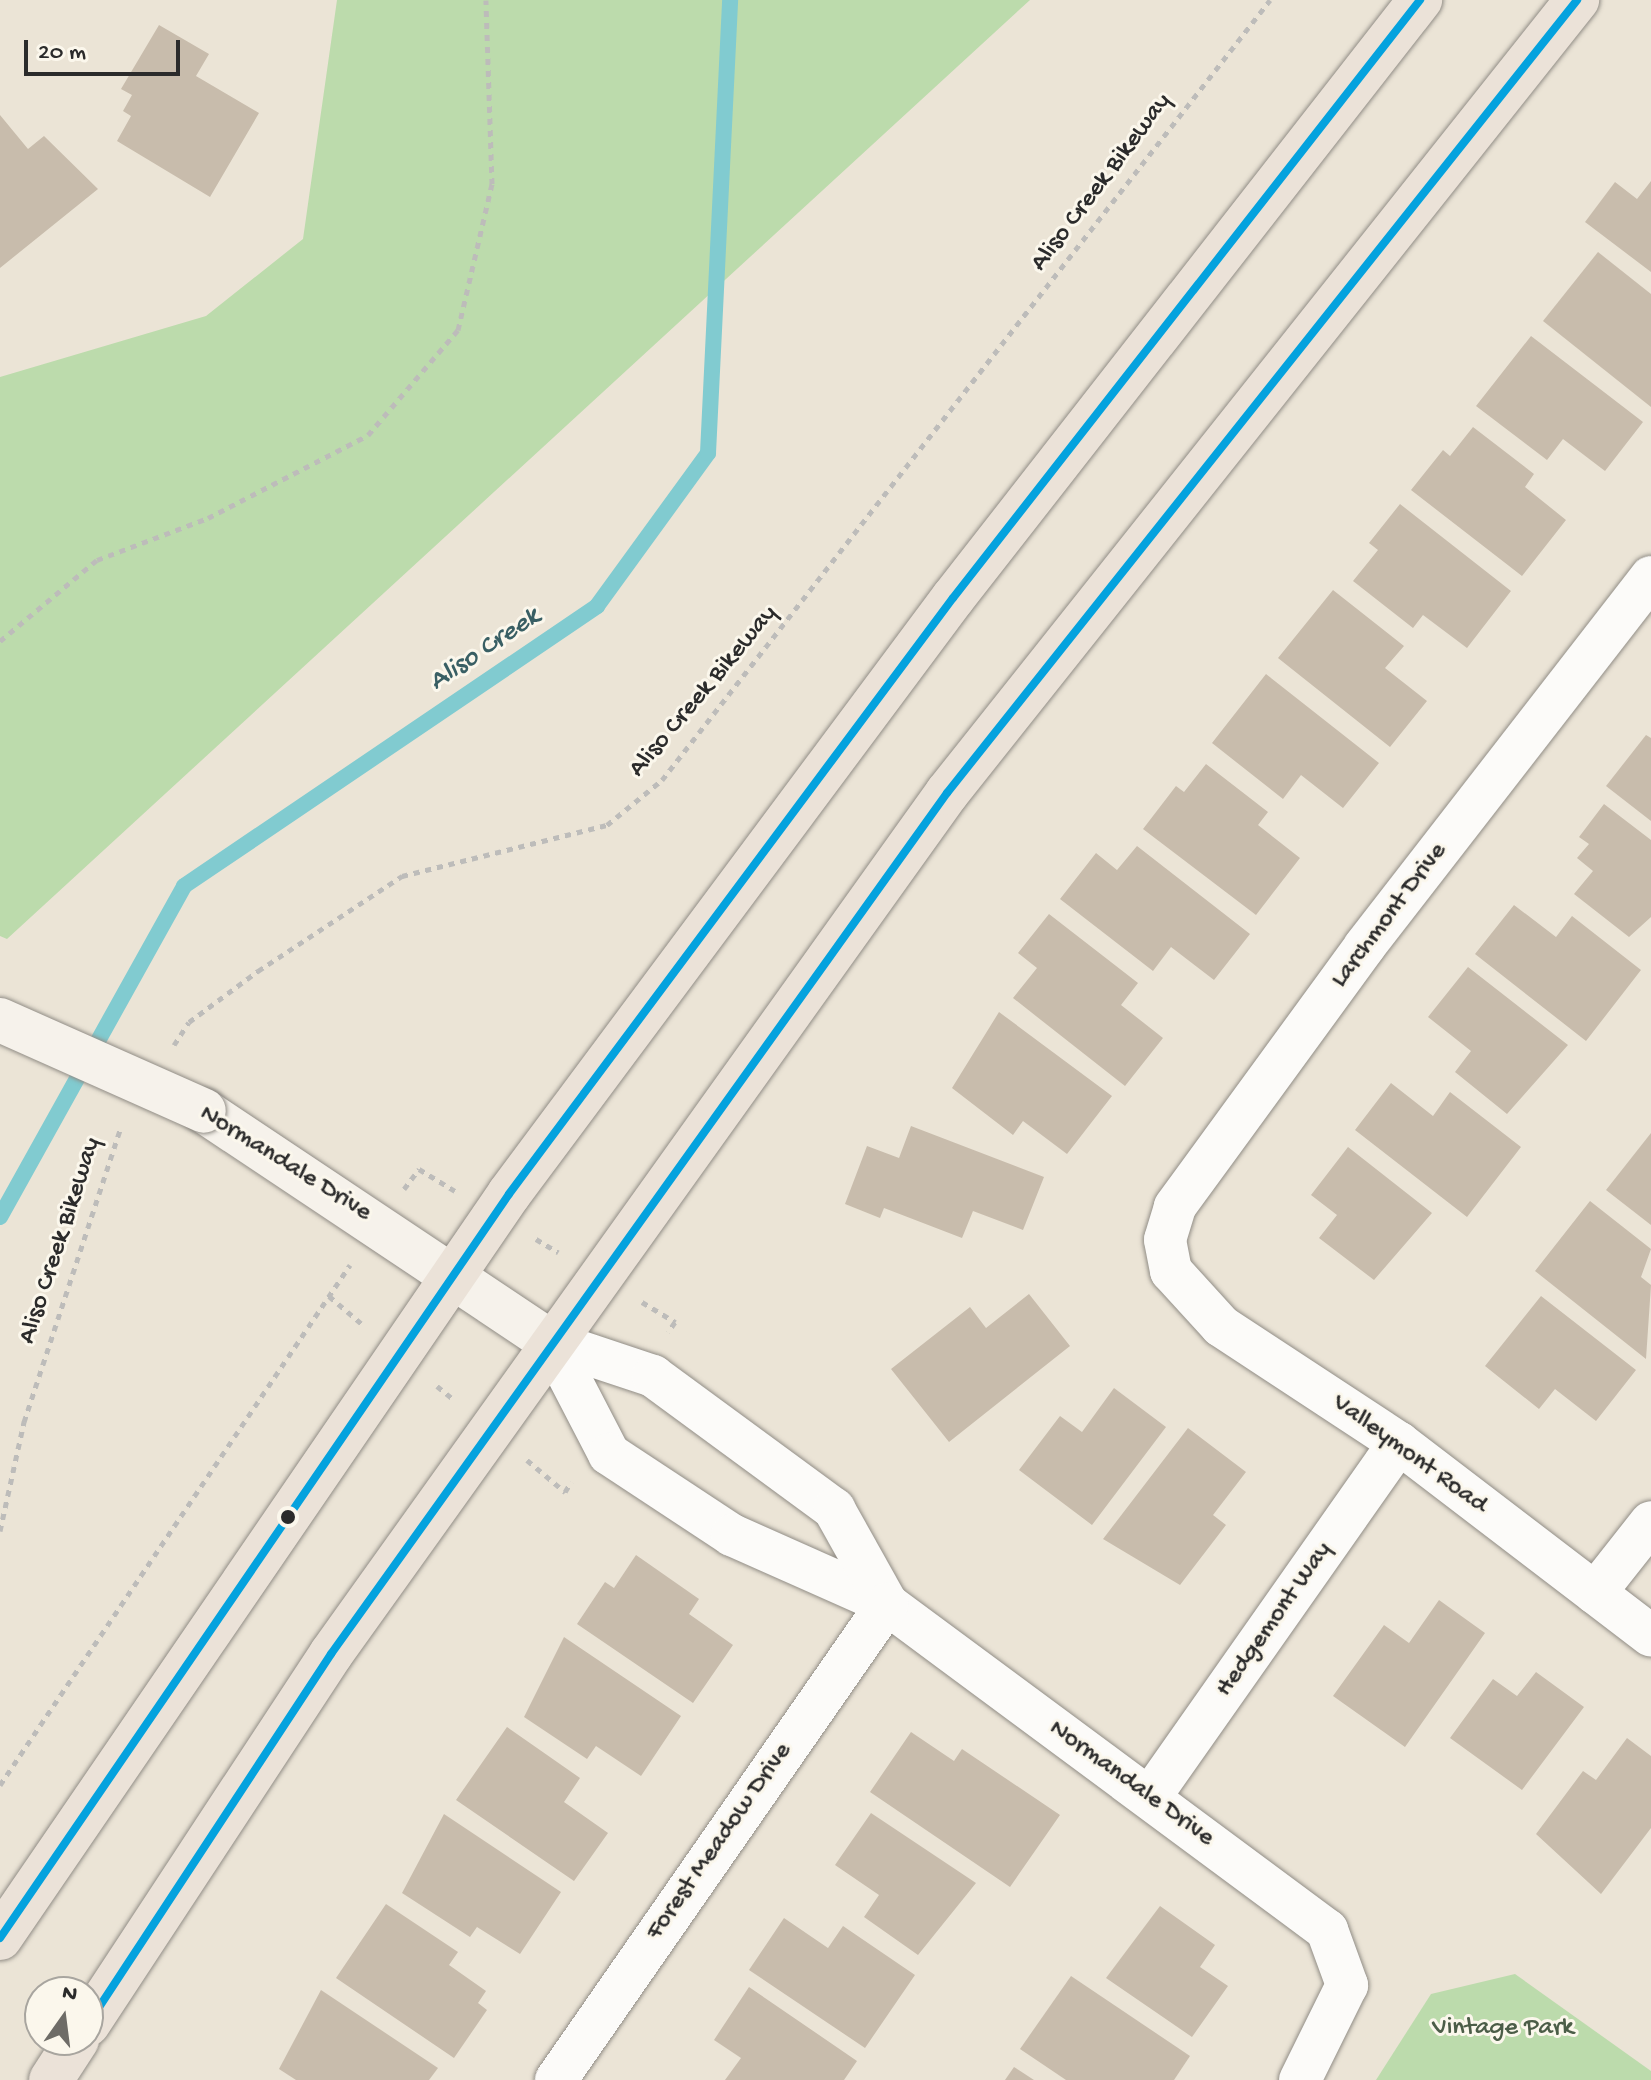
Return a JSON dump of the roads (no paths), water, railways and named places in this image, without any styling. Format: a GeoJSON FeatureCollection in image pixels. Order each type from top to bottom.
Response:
{"type":"FeatureCollection","features":[{"type":"Feature","properties":{"kind":"main road"},"geometry":{"type":"LineString","coordinates":[[0,1938],[453,1274],[953,598],[1420,0]]}},
{"type":"Feature","properties":{"kind":"main road"},"geometry":{"type":"LineString","coordinates":[[104,2000],[331,1654],[551,1342],[947,793],[1577,0]]}},
{"type":"Feature","properties":{"kind":"main road"},"geometry":{"type":"LineString","coordinates":[[51,2080],[67,2056]]}},
{"type":"Feature","properties":{"kind":"street","name":"Larchmont Drive"},"geometry":{"type":"LineString","coordinates":[[1171,1271],[1165,1240],[1175,1207],[1365,946],[1651,577]]}},
{"type":"Feature","properties":{"kind":"street","name":"Normandale Drive"},"geometry":{"type":"LineString","coordinates":[[0,1020],[204,1111],[551,1342],[653,1376],[834,1509],[887,1604]]}},
{"type":"Feature","properties":{"kind":"street","name":"Valleymont Road"},"geometry":{"type":"LineString","coordinates":[[1171,1271],[1221,1326],[1399,1443],[1651,1636]]}},
{"type":"Feature","properties":{"kind":"street","name":"Normandale Drive"},"geometry":{"type":"LineString","coordinates":[[551,1342],[609,1454],[732,1535],[887,1604],[1327,1930],[1347,1985],[1300,2080]]}},
{"type":"Feature","properties":{"kind":"street","name":"Hedgemont Way"},"geometry":{"type":"LineString","coordinates":[[1150,1797],[1399,1443]]}},
{"type":"Feature","properties":{"kind":"street"},"geometry":{"type":"LineString","coordinates":[[1595,1593],[1651,1522]]}},
{"type":"Feature","properties":{"kind":"street","name":"Forest Meadow Drive"},"geometry":{"type":"LineString","coordinates":[[556,2080],[887,1604]]}},
{"type":"Feature","properties":{"kind":"waterway","name":"Aliso Creek"},"geometry":{"type":"LineString","coordinates":[[0,1217],[184,886],[597,606],[708,453],[730,0]]}},
{"type":"Feature","properties":{"kind":"park label","name":"Vintage Park"},"geometry":{"type":"Point","coordinates":[1503,2029]}}]}
